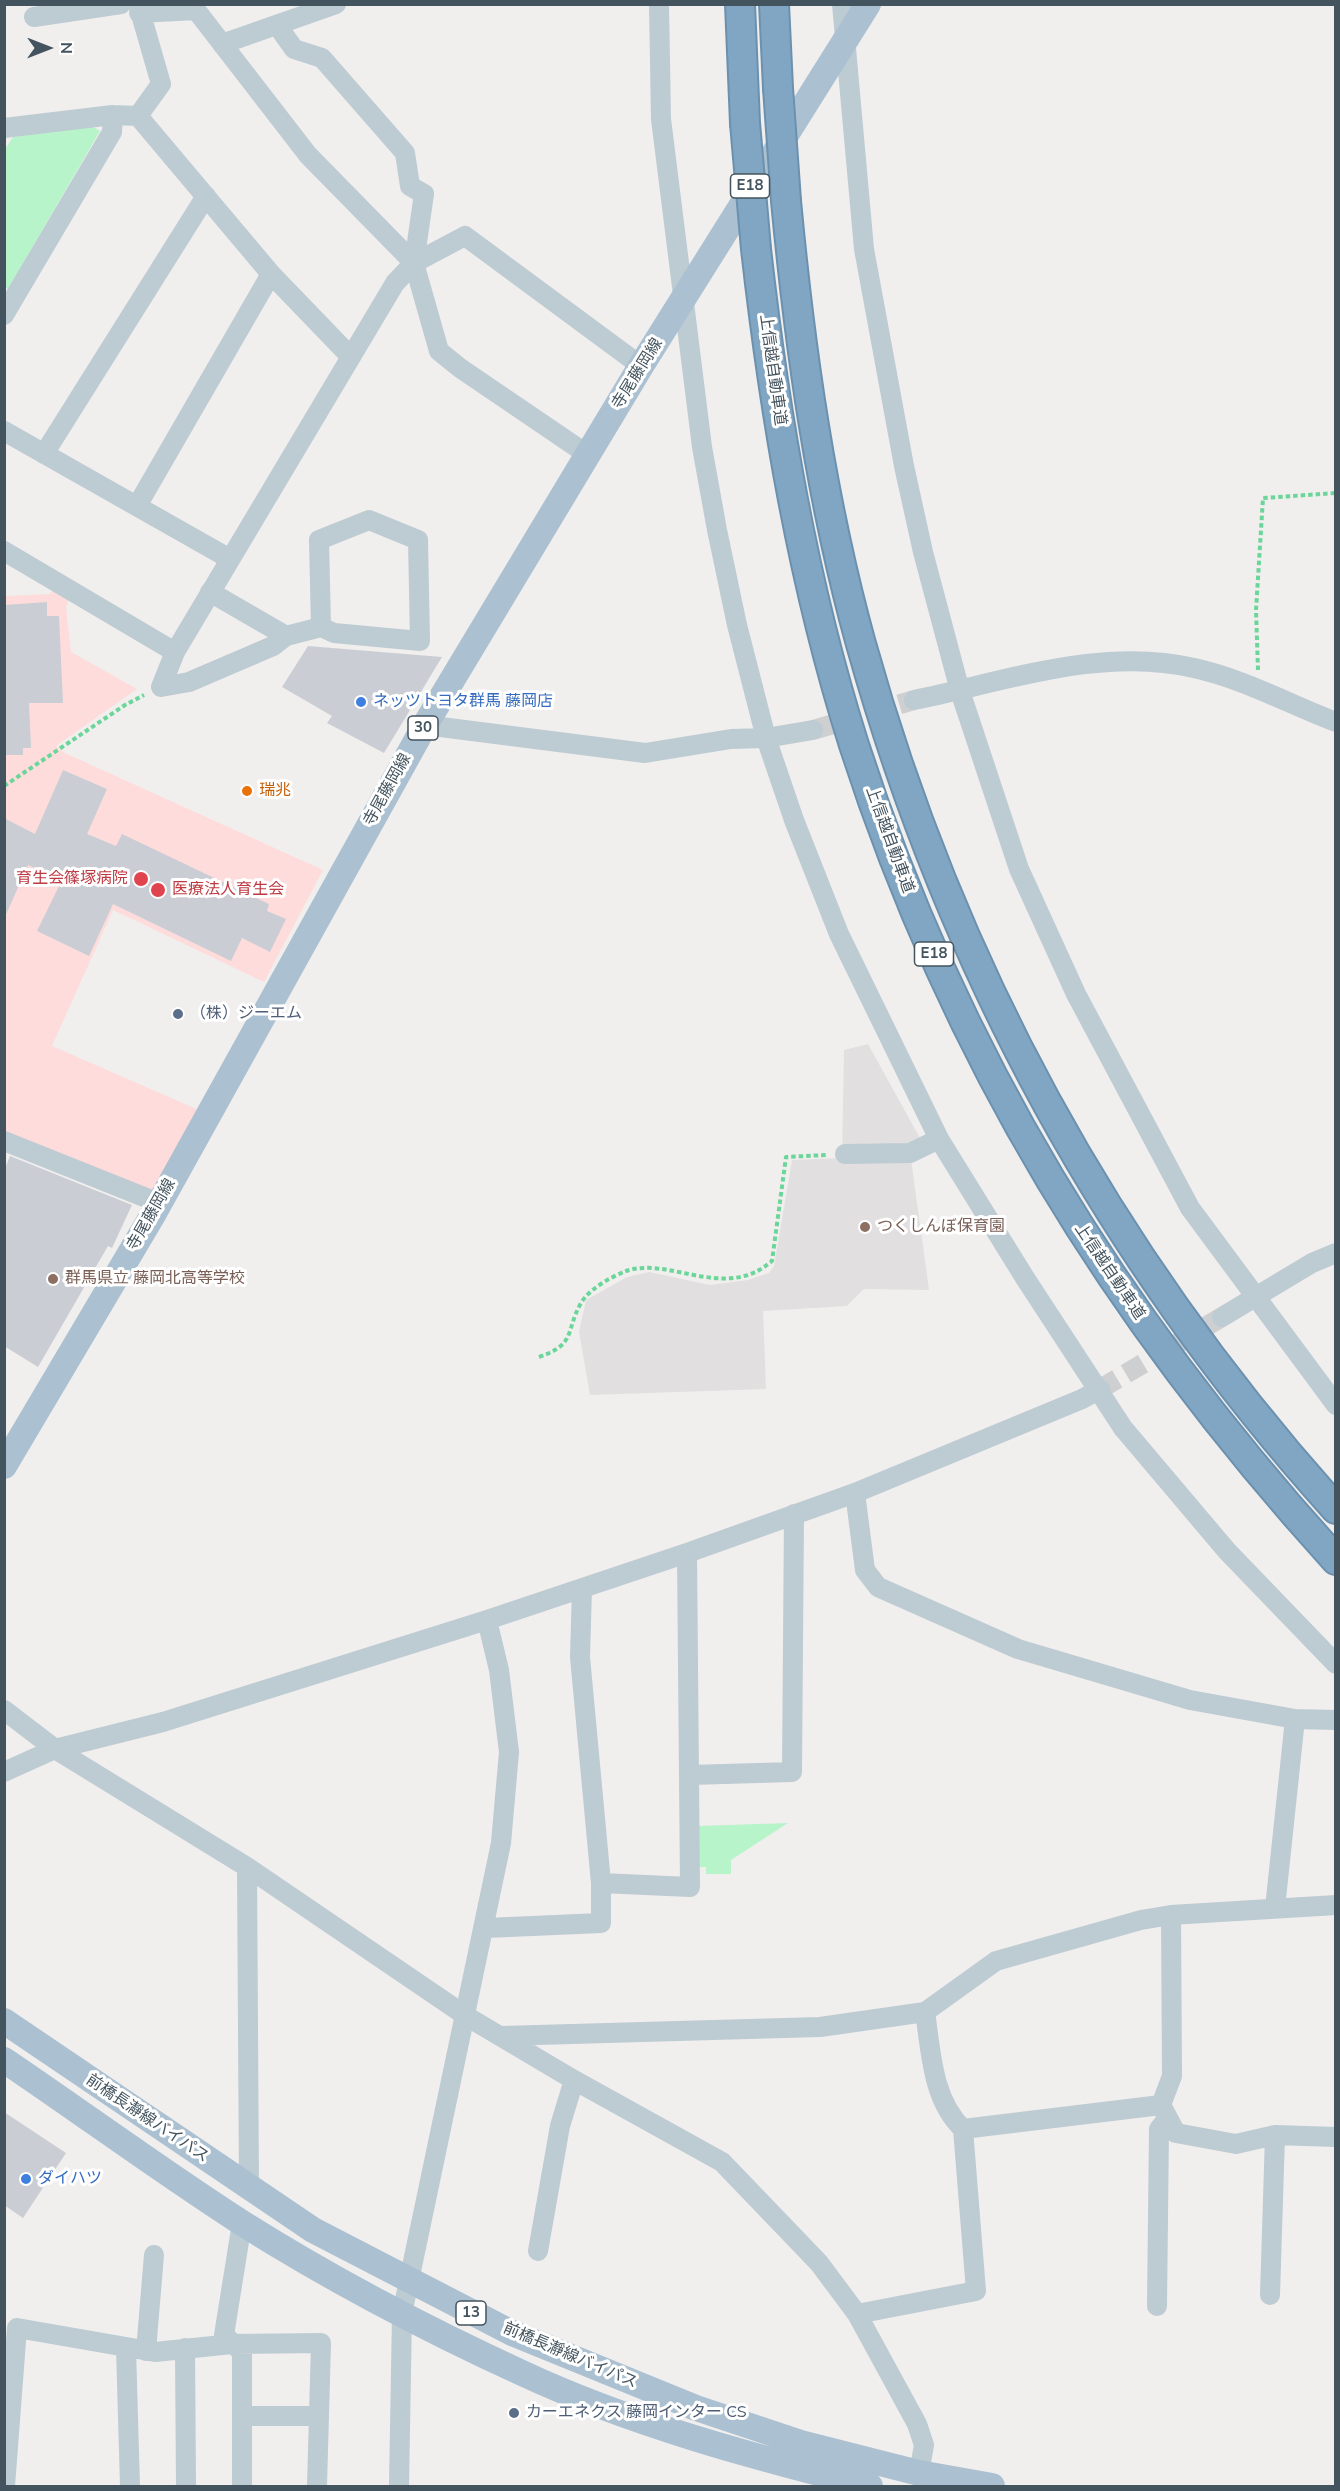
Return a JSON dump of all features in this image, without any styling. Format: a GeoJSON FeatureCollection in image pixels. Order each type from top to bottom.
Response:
{"type":"FeatureCollection","features":[{"type":"Feature","properties":{"kind":"highway","name":"上信越自動車道"},"geometry":{"type":"LineString","coordinates":[[740,4],[745,123],[756,249],[768,353],[803,551],[825,643],[854,744],[921,923],[963,1018],[1006,1103],[1052,1185],[1106,1270],[1159,1347],[1217,1423],[1335,1560]]}},
{"type":"Feature","properties":{"kind":"highway","name":"上信越自動車道"},"geometry":{"type":"LineString","coordinates":[[774,4],[786,201],[805,367],[837,544],[860,641],[886,730],[952,909],[1035,1085],[1112,1216],[1189,1329],[1243,1400],[1335,1509]]}},
{"type":"Feature","properties":{"kind":"main road","name":"寺尾藤岡線"},"geometry":{"type":"LineString","coordinates":[[4,1466],[159,1203],[425,725],[641,366],[868,4]]}},
{"type":"Feature","properties":{"kind":"main road","name":"前橋長瀞線バイパス"},"geometry":{"type":"LineString","coordinates":[[4,2021],[313,2230],[409,2282],[512,2333],[696,2408],[801,2443],[919,2473],[992,2487]]}},
{"type":"Feature","properties":{"kind":"main road","name":"前橋長瀞線バイパス"},"geometry":{"type":"LineString","coordinates":[[4,2060],[242,2223],[402,2314],[523,2374],[590,2401],[788,2466],[870,2487]]}},
{"type":"Feature","properties":{"kind":"street"},"geometry":{"type":"LineString","coordinates":[[222,44],[336,4]]}},
{"type":"Feature","properties":{"kind":"street"},"geometry":{"type":"LineString","coordinates":[[659,4],[661,119],[702,447],[717,530],[736,625],[766,738],[794,820],[839,934],[939,1139],[1025,1278],[1100,1389],[1123,1428],[1227,1551],[1335,1664]]}},
{"type":"Feature","properties":{"kind":"street"},"geometry":{"type":"LineString","coordinates":[[842,4],[864,249],[904,466],[923,552],[960,691],[1019,869],[1076,994],[1190,1208],[1258,1297],[1329,1382],[1335,1405]]}},
{"type":"Feature","properties":{"kind":"street"},"geometry":{"type":"LineString","coordinates":[[33,17],[133,7],[196,10],[308,155],[414,263]]}},
{"type":"Feature","properties":{"kind":"street"},"geometry":{"type":"LineString","coordinates":[[133,7],[161,84],[138,116]]}},
{"type":"Feature","properties":{"kind":"street"},"geometry":{"type":"LineString","coordinates":[[277,25],[294,49],[322,58],[405,153],[410,186],[424,194],[414,263],[439,351],[460,368],[588,455]]}},
{"type":"Feature","properties":{"kind":"street"},"geometry":{"type":"LineString","coordinates":[[4,315],[112,132],[113,115]]}},
{"type":"Feature","properties":{"kind":"street"},"geometry":{"type":"LineString","coordinates":[[4,128],[113,115],[138,116],[271,274],[351,357]]}},
{"type":"Feature","properties":{"kind":"street"},"geometry":{"type":"LineString","coordinates":[[44,454],[206,196]]}},
{"type":"Feature","properties":{"kind":"street"},"geometry":{"type":"LineString","coordinates":[[161,687],[175,652],[210,592],[396,283],[414,263],[465,236],[641,366]]}},
{"type":"Feature","properties":{"kind":"street"},"geometry":{"type":"LineString","coordinates":[[137,506],[271,274]]}},
{"type":"Feature","properties":{"kind":"street"},"geometry":{"type":"LineString","coordinates":[[4,431],[230,559]]}},
{"type":"Feature","properties":{"kind":"street"},"geometry":{"type":"LineString","coordinates":[[161,687],[189,682],[273,646],[286,636],[321,627],[334,633],[420,640],[418,540],[369,519],[319,540],[321,627]]}},
{"type":"Feature","properties":{"kind":"street"},"geometry":{"type":"LineString","coordinates":[[4,551],[175,652]]}},
{"type":"Feature","properties":{"kind":"street"},"geometry":{"type":"LineString","coordinates":[[210,592],[286,636]]}},
{"type":"Feature","properties":{"kind":"street"},"geometry":{"type":"LineString","coordinates":[[914,700],[1068,667],[1113,661],[1194,668],[1259,689],[1335,722]]}},
{"type":"Feature","properties":{"kind":"street"},"geometry":{"type":"LineString","coordinates":[[425,725],[645,753],[731,738],[766,738],[813,729]]}},
{"type":"Feature","properties":{"kind":"street"},"geometry":{"type":"LineString","coordinates":[[845,1154],[910,1153],[939,1139]]}},
{"type":"Feature","properties":{"kind":"street"},"geometry":{"type":"LineString","coordinates":[[4,1141],[159,1203]]}},
{"type":"Feature","properties":{"kind":"street"},"geometry":{"type":"LineString","coordinates":[[1222,1317],[1312,1263],[1335,1253]]}},
{"type":"Feature","properties":{"kind":"street"},"geometry":{"type":"LineString","coordinates":[[4,1772],[55,1749],[163,1722],[487,1620],[687,1553],[855,1493],[1082,1399],[1100,1389]]}},
{"type":"Feature","properties":{"kind":"street"},"geometry":{"type":"LineString","coordinates":[[855,1493],[865,1570],[878,1587],[1018,1649],[1190,1700],[1295,1719],[1335,1720]]}},
{"type":"Feature","properties":{"kind":"street"},"geometry":{"type":"LineString","coordinates":[[690,1775],[792,1772],[794,1514]]}},
{"type":"Feature","properties":{"kind":"street"},"geometry":{"type":"LineString","coordinates":[[601,1883],[690,1887],[687,1553]]}},
{"type":"Feature","properties":{"kind":"street"},"geometry":{"type":"LineString","coordinates":[[486,1928],[601,1923],[601,1883],[580,1657],[582,1588]]}},
{"type":"Feature","properties":{"kind":"street"},"geometry":{"type":"LineString","coordinates":[[399,2487],[402,2314],[486,1928],[501,1843],[509,1752],[500,1670],[487,1620]]}},
{"type":"Feature","properties":{"kind":"street"},"geometry":{"type":"LineString","coordinates":[[4,1710],[55,1749],[247,1868],[466,2016],[574,2080],[722,2162],[819,2263],[857,2314],[917,2424],[924,2445],[919,2473]]}},
{"type":"Feature","properties":{"kind":"street"},"geometry":{"type":"LineString","coordinates":[[1275,1908],[1295,1719]]}},
{"type":"Feature","properties":{"kind":"street"},"geometry":{"type":"LineString","coordinates":[[247,1868],[249,2188]]}},
{"type":"Feature","properties":{"kind":"street"},"geometry":{"type":"LineString","coordinates":[[501,2036],[820,2027],[925,2012],[996,1962],[1141,1920],[1171,1915],[1335,1905]]}},
{"type":"Feature","properties":{"kind":"street"},"geometry":{"type":"LineString","coordinates":[[1157,2306],[1159,2129],[1172,2076],[1171,1915]]}},
{"type":"Feature","properties":{"kind":"street"},"geometry":{"type":"LineString","coordinates":[[857,2314],[976,2291],[963,2129],[950,2117],[935,2078],[925,2012]]}},
{"type":"Feature","properties":{"kind":"street"},"geometry":{"type":"LineString","coordinates":[[538,2251],[560,2127],[574,2080]]}},
{"type":"Feature","properties":{"kind":"street"},"geometry":{"type":"LineString","coordinates":[[963,2129],[1165,2111]]}},
{"type":"Feature","properties":{"kind":"street"},"geometry":{"type":"LineString","coordinates":[[1165,2111],[1176,2133],[1236,2144],[1275,2135],[1335,2137]]}},
{"type":"Feature","properties":{"kind":"street"},"geometry":{"type":"LineString","coordinates":[[1270,2295],[1275,2135]]}},
{"type":"Feature","properties":{"kind":"street"},"geometry":{"type":"LineString","coordinates":[[242,2223],[225,2335],[242,2352],[242,2487]]}},
{"type":"Feature","properties":{"kind":"street"},"geometry":{"type":"LineString","coordinates":[[146,2350],[154,2255]]}},
{"type":"Feature","properties":{"kind":"street"},"geometry":{"type":"LineString","coordinates":[[5,2487],[17,2328],[146,2350],[232,2344],[321,2343],[317,2487]]}},
{"type":"Feature","properties":{"kind":"street"},"geometry":{"type":"LineString","coordinates":[[126,2348],[130,2487]]}},
{"type":"Feature","properties":{"kind":"street"},"geometry":{"type":"LineString","coordinates":[[185,2348],[186,2487]]}},
{"type":"Feature","properties":{"kind":"street"},"geometry":{"type":"LineString","coordinates":[[242,2416],[319,2416]]}},
{"type":"Feature","properties":{"kind":"path"},"geometry":{"type":"LineString","coordinates":[[1259,689],[1257,610],[1263,498],[1335,493]]}},
{"type":"Feature","properties":{"kind":"path"},"geometry":{"type":"LineString","coordinates":[[4,786],[125,705],[161,687]]}},
{"type":"Feature","properties":{"kind":"path"},"geometry":{"type":"LineString","coordinates":[[539,1357],[557,1351],[568,1339],[581,1303],[590,1292],[627,1271],[651,1268],[707,1279],[759,1272],[772,1261],[786,1157],[845,1154]]}},
{"type":"Feature","properties":{"kind":"shaded area","name":"医療法人育生会"},"geometry":{"type":"Polygon","coordinates":[[[54,587],[70,597],[66,607],[71,652],[137,689],[56,746],[65,753],[323,870],[264,982],[113,910],[52,1046],[199,1110],[152,1196],[5,1136],[4,596],[50,594],[54,587]]]}},
{"type":"Feature","properties":{"kind":"shaded area"},"geometry":{"type":"Polygon","coordinates":[[[868,1044],[921,1140],[911,1159],[929,1290],[864,1289],[847,1306],[763,1311],[766,1389],[590,1395],[579,1332],[586,1300],[627,1277],[649,1272],[710,1285],[748,1280],[769,1273],[774,1266],[792,1160],[842,1158],[844,1050],[868,1044]]]}},
{"type":"Feature","properties":{"kind":"green space"},"geometry":{"type":"Polygon","coordinates":[[[92,126],[100,131],[8,289],[5,287],[5,149],[13,137],[92,126]]]}},
{"type":"Feature","properties":{"kind":"green space"},"geometry":{"type":"Polygon","coordinates":[[[788,1823],[731,1860],[731,1874],[706,1874],[706,1867],[697,1867],[697,1826],[788,1823]]]}},
{"type":"Feature","properties":{"kind":"building"},"geometry":{"type":"Polygon","coordinates":[[[47,602],[47,616],[59,616],[63,703],[29,703],[31,748],[23,748],[23,755],[4,755],[4,605],[47,602]]]}},
{"type":"Feature","properties":{"kind":"building","name":"ネッツトヨタ群馬 藤岡店"},"geometry":{"type":"Polygon","coordinates":[[[308,646],[442,657],[384,753],[327,723],[332,716],[282,687],[308,646]]]}},
{"type":"Feature","properties":{"kind":"building"},"geometry":{"type":"Polygon","coordinates":[[[63,770],[107,789],[87,834],[116,846],[122,834],[269,904],[267,911],[286,919],[270,952],[242,938],[231,961],[113,904],[89,956],[37,931],[62,880],[28,865],[4,919],[4,818],[35,834],[63,770]]]}},
{"type":"Feature","properties":{"kind":"building","name":"群馬県立 藤岡北高等学校"},"geometry":{"type":"Polygon","coordinates":[[[10,1156],[132,1205],[112,1248],[108,1246],[38,1367],[4,1346],[4,1171],[10,1156]]]}},
{"type":"Feature","properties":{"kind":"building","name":"ダイハツ"},"geometry":{"type":"Polygon","coordinates":[[[4,2112],[66,2153],[23,2218],[4,2205],[4,2112]]]}},
{"type":"Feature","properties":{"kind":"tunnel"},"geometry":{"type":"LineString","coordinates":[[813,730],[914,700]]}},
{"type":"Feature","properties":{"kind":"tunnel"},"geometry":{"type":"LineString","coordinates":[[1100,1389],[1222,1317]]}},
{"type":"Feature","properties":{"kind":"place","name":"ネッツトヨタ群馬 藤岡店"},"geometry":{"type":"Point","coordinates":[361,702]}},
{"type":"Feature","properties":{"kind":"place","name":"瑞兆"},"geometry":{"type":"Point","coordinates":[247,791]}},
{"type":"Feature","properties":{"kind":"place","name":"育生会篠塚病院"},"geometry":{"type":"Point","coordinates":[141,879]}},
{"type":"Feature","properties":{"kind":"place","name":"医療法人育生会"},"geometry":{"type":"Point","coordinates":[158,890]}},
{"type":"Feature","properties":{"kind":"place","name":"（株）ジーエム"},"geometry":{"type":"Point","coordinates":[178,1014]}},
{"type":"Feature","properties":{"kind":"place","name":"つくしんぼ保育園"},"geometry":{"type":"Point","coordinates":[865,1227]}},
{"type":"Feature","properties":{"kind":"place","name":"群馬県立 藤岡北高等学校"},"geometry":{"type":"Point","coordinates":[53,1279]}},
{"type":"Feature","properties":{"kind":"place","name":"ダイハツ"},"geometry":{"type":"Point","coordinates":[26,2179]}},
{"type":"Feature","properties":{"kind":"place","name":"カーエネクス 藤岡インター CS"},"geometry":{"type":"Point","coordinates":[514,2413]}}]}
